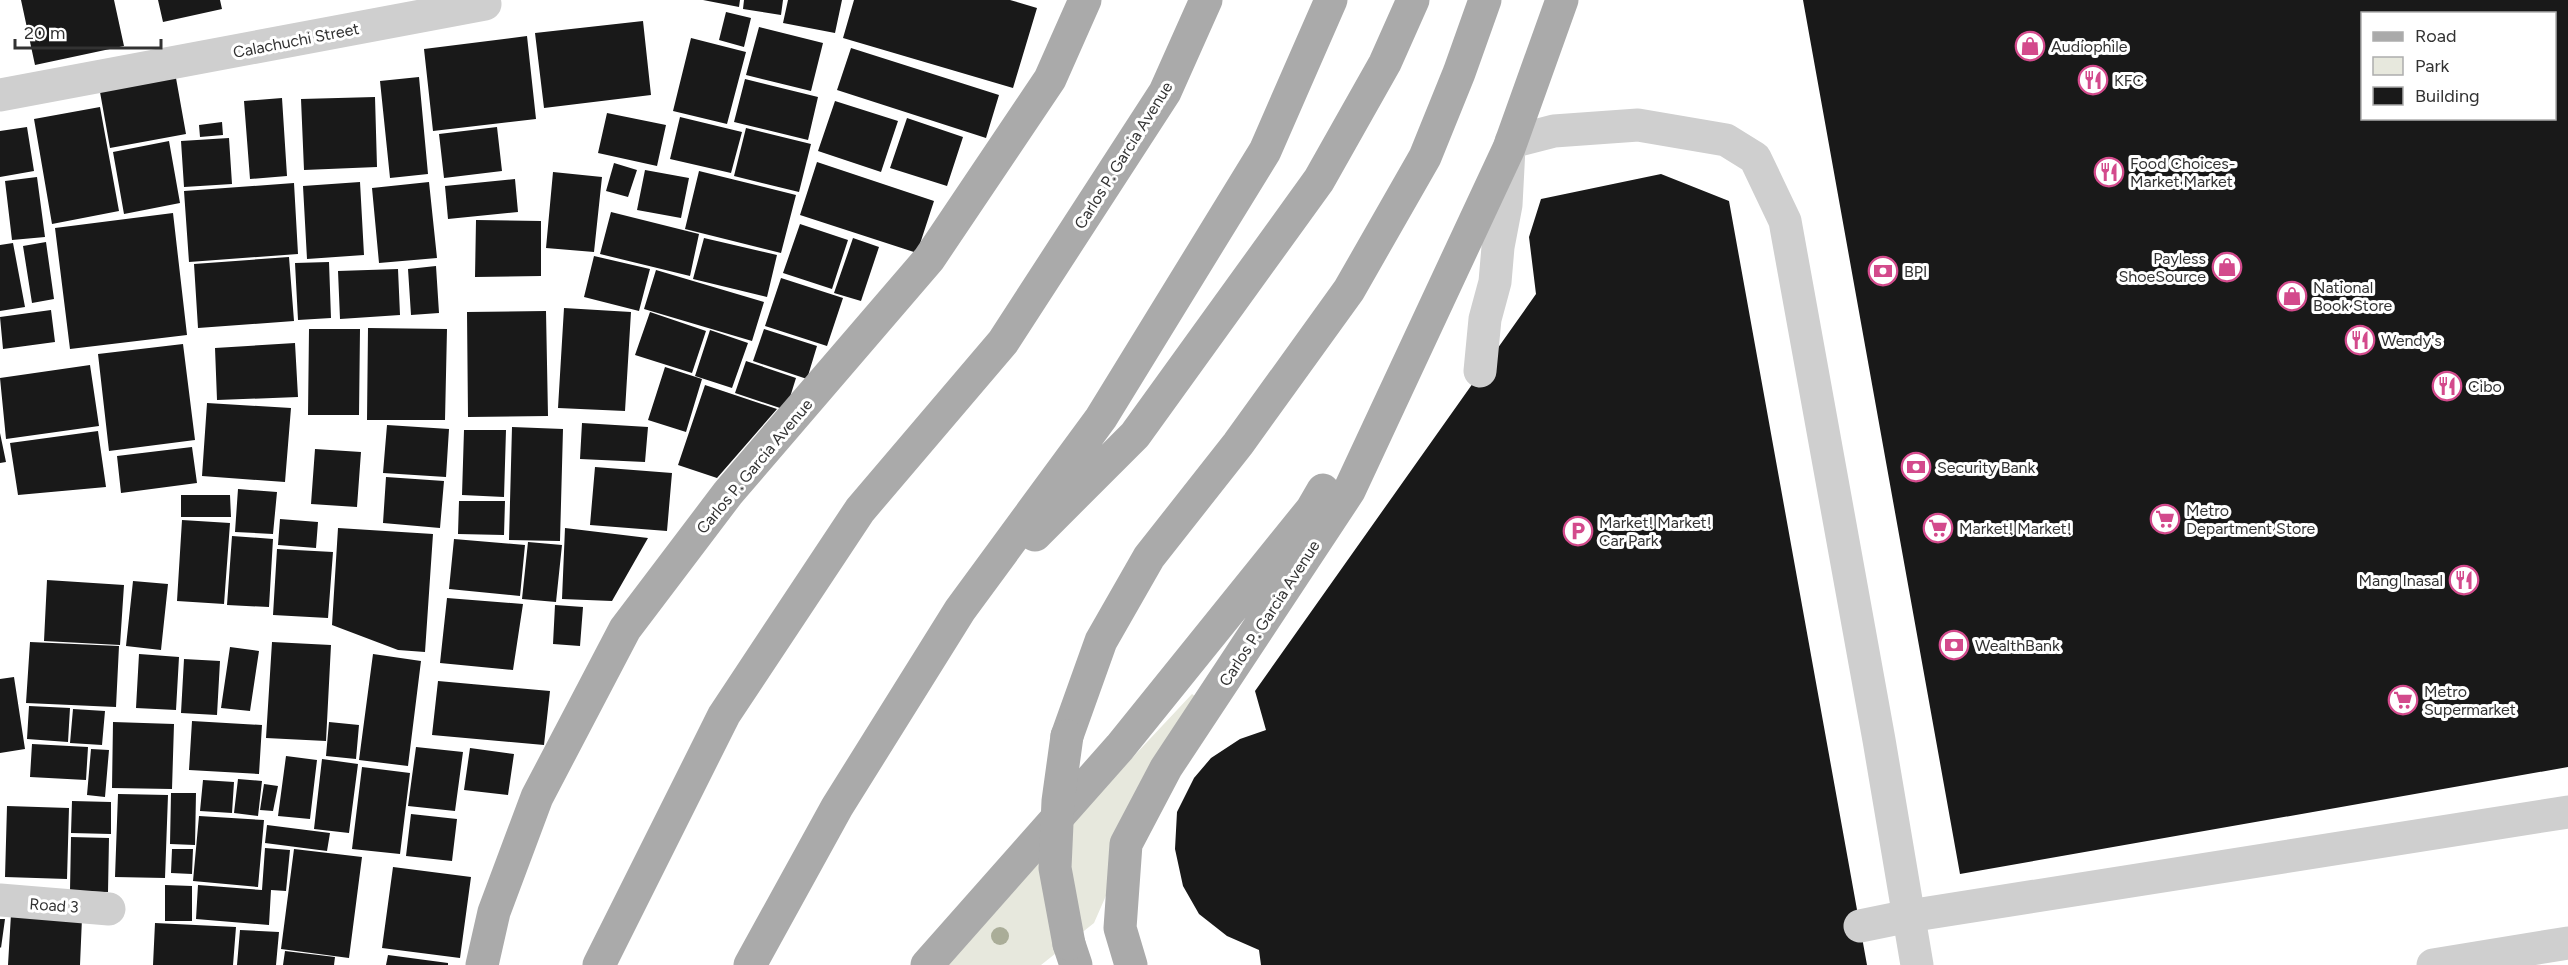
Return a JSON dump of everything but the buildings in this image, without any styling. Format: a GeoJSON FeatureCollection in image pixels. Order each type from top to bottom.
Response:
{"type":"FeatureCollection","features":[{"type":"Feature","properties":{"kind":"main road","name":"Carlos P. Garcia Avenue"},"geometry":{"type":"LineString","coordinates":[[482,965],[494,912],[537,797],[625,629],[728,493],[930,259],[1050,79],[1085,0]]}},
{"type":"Feature","properties":{"kind":"main road","name":"Carlos P. Garcia Avenue"},"geometry":{"type":"LineString","coordinates":[[599,965],[724,715],[860,510],[1003,342],[1165,92],[1206,0]]}},
{"type":"Feature","properties":{"kind":"main road"},"geometry":{"type":"LineString","coordinates":[[750,965],[837,807],[960,610],[1101,418],[1265,151],[1331,0]]}},
{"type":"Feature","properties":{"kind":"main road"},"geometry":{"type":"LineString","coordinates":[[960,610],[1135,435],[1319,180],[1385,63],[1413,0]]}},
{"type":"Feature","properties":{"kind":"main road"},"geometry":{"type":"LineString","coordinates":[[1073,955],[1055,868],[1058,801],[1067,736],[1101,641],[1149,557],[1238,444],[1349,290],[1419,167],[1459,74],[1485,0]]}},
{"type":"Feature","properties":{"kind":"main road","name":"Carlos P. Garcia Avenue"},"geometry":{"type":"LineString","coordinates":[[1131,965],[1120,928],[1126,844],[1166,768],[1349,491],[1510,145],[1562,0]]}},
{"type":"Feature","properties":{"kind":"main road"},"geometry":{"type":"LineString","coordinates":[[927,965],[1120,747],[1208,641],[1312,509],[1440,294]]}},
{"type":"Feature","properties":{"kind":"street","name":"Calachuchi Street"},"geometry":{"type":"LineString","coordinates":[[0,95],[485,4]]}},
{"type":"Feature","properties":{"kind":"street"},"geometry":{"type":"LineString","coordinates":[[1480,371],[1485,319],[1495,282],[1498,247],[1506,205],[1510,145],[1554,131],[1638,125],[1726,140],[1755,158],[1785,221],[1879,740],[1917,965]]}},
{"type":"Feature","properties":{"kind":"street"},"geometry":{"type":"LineString","coordinates":[[1860,926],[1909,916],[2568,812]]}},
{"type":"Feature","properties":{"kind":"street","name":"Road 3"},"geometry":{"type":"LineString","coordinates":[[0,900],[109,909]]}},
{"type":"Feature","properties":{"kind":"street"},"geometry":{"type":"LineString","coordinates":[[2433,965],[2568,943]]}},
{"type":"Feature","properties":{"kind":"green space"},"geometry":{"type":"Polygon","coordinates":[[[1192,694],[1203,702],[1172,745],[1094,923],[1041,965],[938,965],[1192,694]]]}},
{"type":"Feature","properties":{"kind":"place","name":"Audiophile"},"geometry":{"type":"Point","coordinates":[2030,46]}},
{"type":"Feature","properties":{"kind":"place","name":"KFC"},"geometry":{"type":"Point","coordinates":[2093,80]}},
{"type":"Feature","properties":{"kind":"place","name":"Food Choices- Market Market"},"geometry":{"type":"Point","coordinates":[2109,172]}},
{"type":"Feature","properties":{"kind":"place","name":"Payless ShoeSource"},"geometry":{"type":"Point","coordinates":[2227,267]}},
{"type":"Feature","properties":{"kind":"place","name":"BPI"},"geometry":{"type":"Point","coordinates":[1883,271]}},
{"type":"Feature","properties":{"kind":"place","name":"National Book Store"},"geometry":{"type":"Point","coordinates":[2292,296]}},
{"type":"Feature","properties":{"kind":"place","name":"Wendy's"},"geometry":{"type":"Point","coordinates":[2360,340]}},
{"type":"Feature","properties":{"kind":"place","name":"Cibo"},"geometry":{"type":"Point","coordinates":[2447,386]}},
{"type":"Feature","properties":{"kind":"place","name":"Security Bank"},"geometry":{"type":"Point","coordinates":[1916,467]}},
{"type":"Feature","properties":{"kind":"place","name":"Metro Department Store"},"geometry":{"type":"Point","coordinates":[2165,519]}},
{"type":"Feature","properties":{"kind":"place","name":"Market! Market!"},"geometry":{"type":"Point","coordinates":[1938,528]}},
{"type":"Feature","properties":{"kind":"place","name":"Market! Market! Car Park"},"geometry":{"type":"Point","coordinates":[1578,531]}},
{"type":"Feature","properties":{"kind":"place","name":"Mang Inasal"},"geometry":{"type":"Point","coordinates":[2464,580]}},
{"type":"Feature","properties":{"kind":"place","name":"WealthBank"},"geometry":{"type":"Point","coordinates":[1954,645]}},
{"type":"Feature","properties":{"kind":"place","name":"Metro Supermarket"},"geometry":{"type":"Point","coordinates":[2403,700]}}]}
